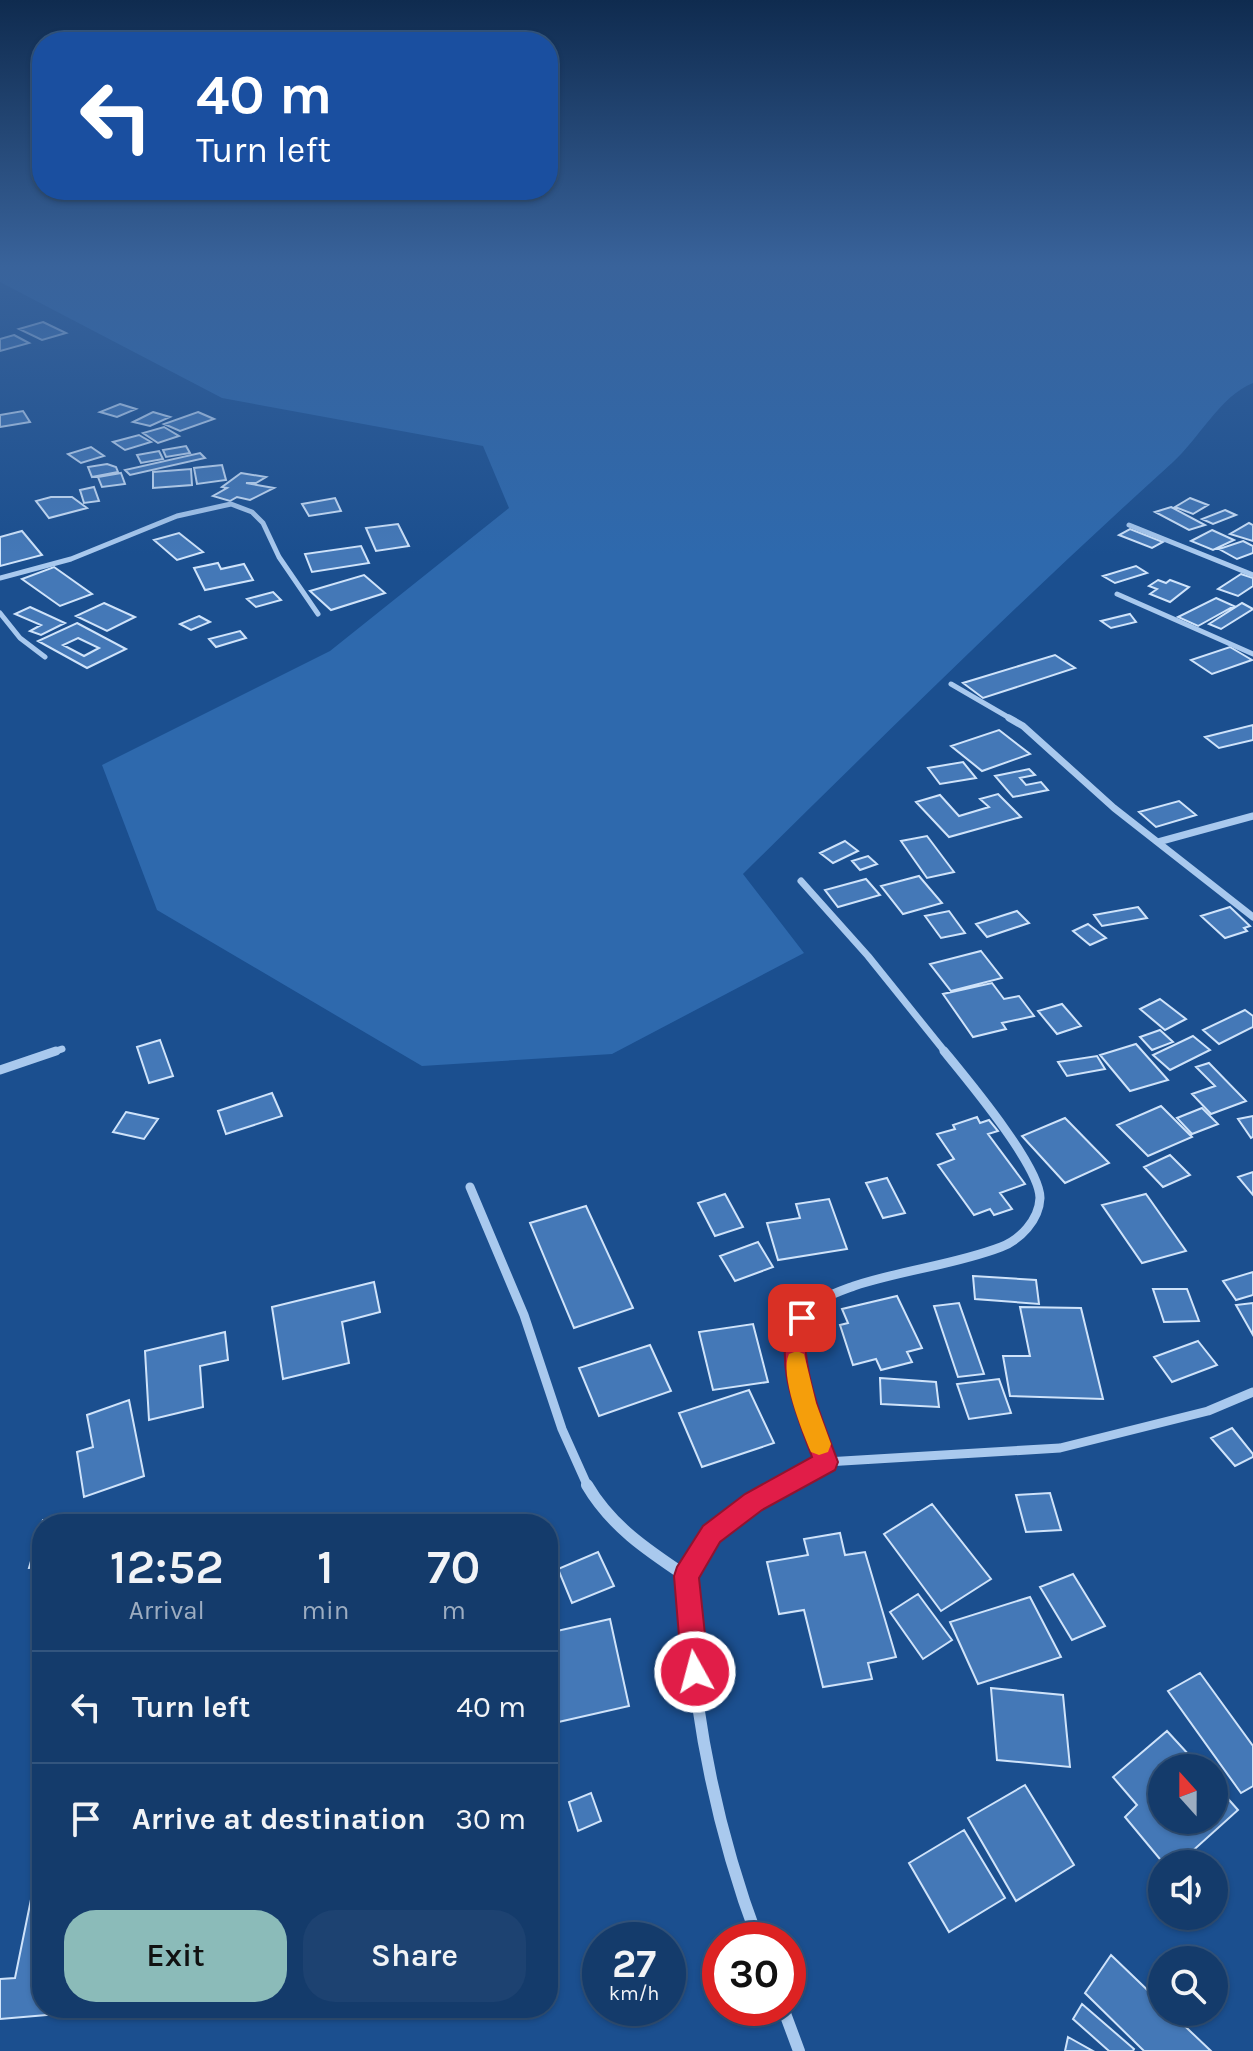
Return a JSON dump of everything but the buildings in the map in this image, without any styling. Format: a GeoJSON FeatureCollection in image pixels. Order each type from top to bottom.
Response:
{"type":"FeatureCollection","features":[{"type":"Feature","properties":{"kind":"street"},"geometry":{"type":"LineString","coordinates":[[0,578],[71,559],[177,516],[231,504],[252,512],[263,523],[279,557],[318,614]]}},
{"type":"Feature","properties":{"kind":"street"},"geometry":{"type":"LineString","coordinates":[[1129,525],[1253,575]]}},
{"type":"Feature","properties":{"kind":"street"},"geometry":{"type":"LineString","coordinates":[[1117,594],[1253,654]]}},
{"type":"Feature","properties":{"kind":"street"},"geometry":{"type":"LineString","coordinates":[[0,613],[20,638],[45,657]]}},
{"type":"Feature","properties":{"kind":"street"},"geometry":{"type":"LineString","coordinates":[[951,684],[1023,726],[1158,842],[1253,917]]}},
{"type":"Feature","properties":{"kind":"street"},"geometry":{"type":"LineString","coordinates":[[1158,842],[1253,816]]}},
{"type":"Feature","properties":{"kind":"street"},"geometry":{"type":"LineString","coordinates":[[801,881],[868,956],[1002,1123],[1034,1178],[1040,1198],[1026,1233],[1002,1247],[876,1279],[825,1296],[802,1318],[794,1350],[805,1403],[826,1462]]}},
{"type":"Feature","properties":{"kind":"street"},"geometry":{"type":"LineString","coordinates":[[0,1070],[62,1049]]}},
{"type":"Feature","properties":{"kind":"street"},"geometry":{"type":"LineString","coordinates":[[470,1187],[531,1334],[557,1418],[583,1479],[608,1517],[640,1546],[686,1576]]}},
{"type":"Feature","properties":{"kind":"street"},"geometry":{"type":"LineString","coordinates":[[751,1922],[739,1889],[712,1784],[691,1644],[686,1576],[712,1534],[753,1502],[826,1462],[1060,1448],[1208,1411],[1253,1392]]}},
{"type":"Feature","properties":{"kind":"street"},"geometry":{"type":"LineString","coordinates":[[790,2026],[799,2051]]}},
{"type":"Feature","properties":{"kind":"shaded area"},"geometry":{"type":"Polygon","coordinates":[[[154,363],[1253,363],[1253,383],[1230,398],[1172,463],[1009,615],[743,874],[804,953],[612,1054],[422,1066],[157,910],[102,765],[330,651],[509,508],[483,446],[222,398],[154,363]]]}},
{"type":"Feature","properties":{"kind":"slow traffic"},"geometry":{"type":"LineString","coordinates":[[797,1361],[805,1403],[819,1444]]}},
{"type":"Feature","properties":{"kind":"route"},"geometry":{"type":"LineString","coordinates":[[695,1672],[686,1576],[712,1534],[753,1502],[826,1462],[805,1403],[794,1350],[802,1318]]}}]}
